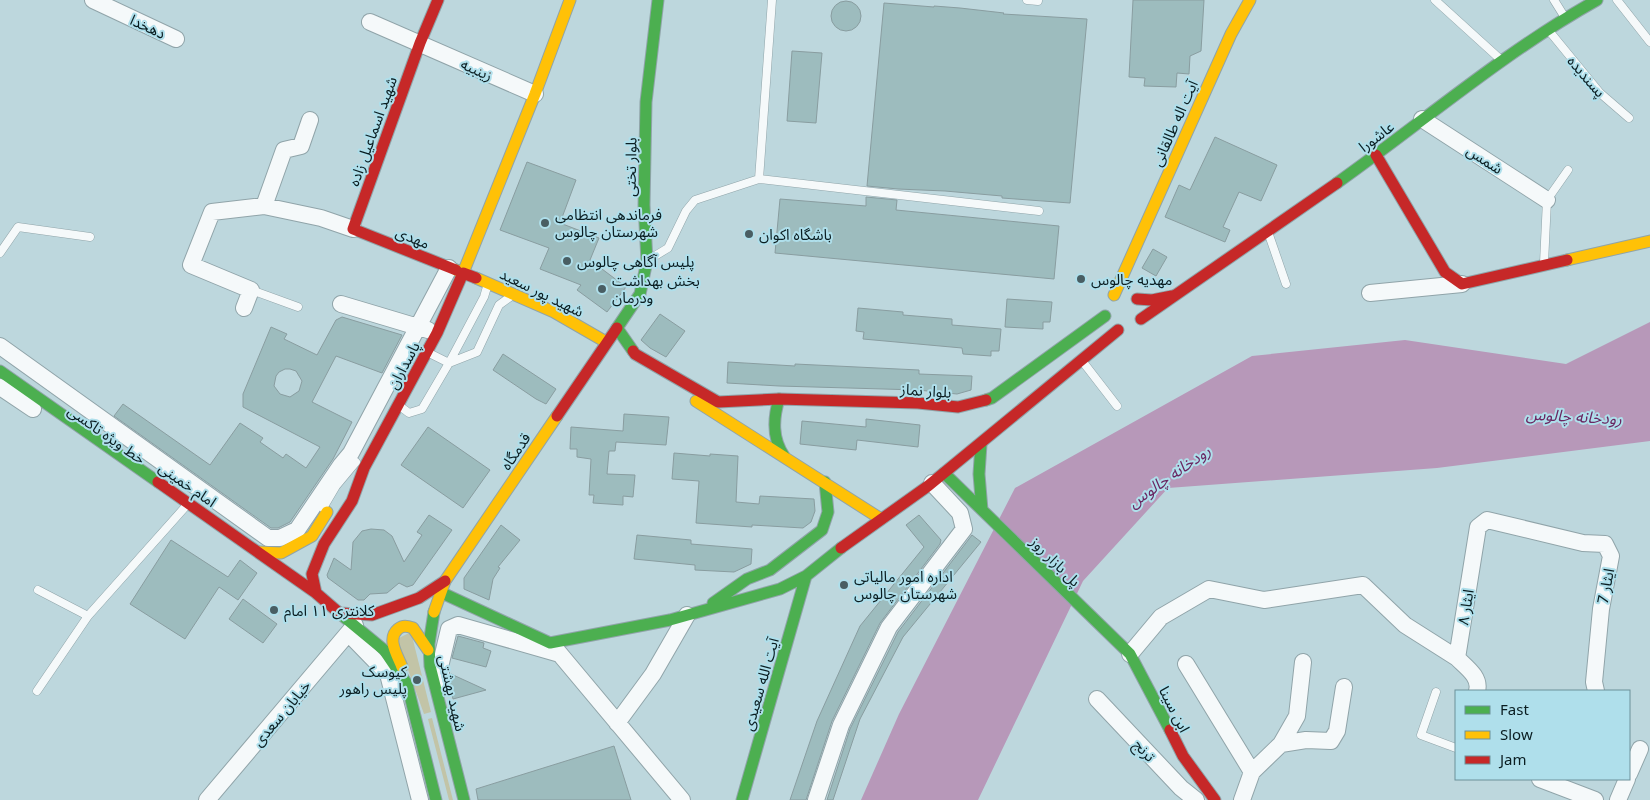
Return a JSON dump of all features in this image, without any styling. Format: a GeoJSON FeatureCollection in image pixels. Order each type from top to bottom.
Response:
{"type":"FeatureCollection","features":[{"type":"Feature","properties":{"kind":"main road","name":"شهید اسماعیل زاده"},"geometry":{"type":"LineString","coordinates":[[353,229],[420,44],[438,0]]}},
{"type":"Feature","properties":{"kind":"main road"},"geometry":{"type":"LineString","coordinates":[[456,270],[535,94],[570,0]]}},
{"type":"Feature","properties":{"kind":"main road","name":"بلوار تختی"},"geometry":{"type":"LineString","coordinates":[[616,328],[640,294],[647,260],[644,205],[646,102],[658,0]]}},
{"type":"Feature","properties":{"kind":"main road","name":"آیت اله طالقانی"},"geometry":{"type":"LineString","coordinates":[[1114,295],[1231,34],[1250,0]]}},
{"type":"Feature","properties":{"kind":"main road","name":"عاشورا"},"geometry":{"type":"LineString","coordinates":[[1131,326],[1376,155],[1501,61],[1565,18],[1597,0]]}},
{"type":"Feature","properties":{"kind":"main road"},"geometry":{"type":"LineString","coordinates":[[1376,155],[1445,272],[1462,284],[1650,242]]}},
{"type":"Feature","properties":{"kind":"main road","name":"مهدی"},"geometry":{"type":"LineString","coordinates":[[353,229],[456,270]]}},
{"type":"Feature","properties":{"kind":"main road"},"geometry":{"type":"LineString","coordinates":[[440,592],[555,649],[694,614],[780,589],[806,576],[842,547],[938,478],[1082,360],[1131,326],[1142,310],[1130,282],[1130,260]]}},
{"type":"Feature","properties":{"kind":"main road","name":"شهید پور سعید"},"geometry":{"type":"LineString","coordinates":[[456,270],[515,293],[589,331],[881,519]]}},
{"type":"Feature","properties":{"kind":"main road","name":"پاسداران"},"geometry":{"type":"LineString","coordinates":[[364,468],[438,332],[456,270]]}},
{"type":"Feature","properties":{"kind":"main road"},"geometry":{"type":"LineString","coordinates":[[1131,326],[1110,325],[1105,316],[1106,304],[1114,295],[1126,293],[1135,297],[1152,300],[1173,296]]}},
{"type":"Feature","properties":{"kind":"main road","name":"بلوار نماز"},"geometry":{"type":"LineString","coordinates":[[616,328],[635,354],[718,402],[779,399],[918,403],[958,407],[992,398],[1105,316]]}},
{"type":"Feature","properties":{"kind":"main road","name":"قدمگاه"},"geometry":{"type":"LineString","coordinates":[[440,592],[445,580],[614,347],[616,328]]}},
{"type":"Feature","properties":{"kind":"main road","name":"امام خمینی"},"geometry":{"type":"LineString","coordinates":[[0,371],[185,506],[262,549],[340,613],[351,628]]}},
{"type":"Feature","properties":{"kind":"main road"},"geometry":{"type":"LineString","coordinates":[[779,399],[774,428],[776,443],[784,456]]}},
{"type":"Feature","properties":{"kind":"main road"},"geometry":{"type":"LineString","coordinates":[[980,444],[979,474],[982,510]]}},
{"type":"Feature","properties":{"kind":"main road"},"geometry":{"type":"LineString","coordinates":[[262,549],[281,553],[312,536],[340,492],[364,468]]}},
{"type":"Feature","properties":{"kind":"main road"},"geometry":{"type":"LineString","coordinates":[[316,593],[312,574],[324,544],[352,501],[364,468]]}},
{"type":"Feature","properties":{"kind":"main road"},"geometry":{"type":"LineString","coordinates":[[938,478],[982,510]]}},
{"type":"Feature","properties":{"kind":"main road"},"geometry":{"type":"LineString","coordinates":[[694,614],[747,579],[770,570],[822,530],[828,512],[826,482]]}},
{"type":"Feature","properties":{"kind":"main road","name":"پل بازار روز"},"geometry":{"type":"LineString","coordinates":[[982,510],[1108,634]]}},
{"type":"Feature","properties":{"kind":"main road","name":"آیت الله سعیدی"},"geometry":{"type":"LineString","coordinates":[[742,800],[806,576]]}},
{"type":"Feature","properties":{"kind":"main road"},"geometry":{"type":"LineString","coordinates":[[340,613],[372,614],[419,598],[445,580]]}},
{"type":"Feature","properties":{"kind":"main road","name":"شهید بهشتی"},"geometry":{"type":"LineString","coordinates":[[440,592],[433,610],[428,650],[434,685],[464,800]]}},
{"type":"Feature","properties":{"kind":"main road"},"geometry":{"type":"LineString","coordinates":[[428,650],[414,628],[405,626],[394,633],[392,642],[398,653],[407,684],[436,800]]}},
{"type":"Feature","properties":{"kind":"main road"},"geometry":{"type":"LineString","coordinates":[[351,628],[384,650],[407,684]]}},
{"type":"Feature","properties":{"kind":"main road","name":"ابن سینا"},"geometry":{"type":"LineString","coordinates":[[1108,634],[1130,654],[1183,756],[1215,800]]}},
{"type":"Feature","properties":{"kind":"street","name":"دهخدا"},"geometry":{"type":"LineString","coordinates":[[93,0],[176,39]]}},
{"type":"Feature","properties":{"kind":"street","name":"زینبیه"},"geometry":{"type":"LineString","coordinates":[[370,22],[535,94]]}},
{"type":"Feature","properties":{"kind":"street","name":"شمس"},"geometry":{"type":"LineString","coordinates":[[1422,119],[1547,200]]}},
{"type":"Feature","properties":{"kind":"street"},"geometry":{"type":"LineString","coordinates":[[264,206],[284,150],[301,146],[310,120]]}},
{"type":"Feature","properties":{"kind":"street"},"geometry":{"type":"LineString","coordinates":[[244,308],[251,290],[191,265],[212,212],[264,206],[321,218],[353,229]]}},
{"type":"Feature","properties":{"kind":"street"},"geometry":{"type":"LineString","coordinates":[[0,346],[268,538],[280,538],[297,530],[341,465],[351,454],[419,327],[456,270]]}},
{"type":"Feature","properties":{"kind":"street"},"geometry":{"type":"LineString","coordinates":[[1370,293],[1462,284]]}},
{"type":"Feature","properties":{"kind":"street"},"geometry":{"type":"LineString","coordinates":[[341,304],[438,332]]}},
{"type":"Feature","properties":{"kind":"street"},"geometry":{"type":"LineString","coordinates":[[0,387],[185,506],[351,628],[388,674],[420,800]]}},
{"type":"Feature","properties":{"kind":"street"},"geometry":{"type":"LineString","coordinates":[[816,800],[841,725],[889,627],[964,529],[960,513],[938,478]]}},
{"type":"Feature","properties":{"kind":"street","name":"ایثار ۸"},"geometry":{"type":"LineString","coordinates":[[1457,658],[1478,527],[1486,520]]}},
{"type":"Feature","properties":{"kind":"street","name":"ایثار 7"},"geometry":{"type":"LineString","coordinates":[[1486,520],[1583,543],[1605,544],[1611,556],[1601,609],[1594,682],[1596,690]]}},
{"type":"Feature","properties":{"kind":"street"},"geometry":{"type":"LineString","coordinates":[[1130,654],[1161,617],[1209,589],[1264,600],[1363,585],[1405,625],[1457,658],[1474,674],[1478,686],[1477,690]]}},
{"type":"Feature","properties":{"kind":"street"},"geometry":{"type":"LineString","coordinates":[[618,723],[694,614]]}},
{"type":"Feature","properties":{"kind":"street"},"geometry":{"type":"LineString","coordinates":[[476,800],[441,678],[440,667],[449,629],[458,625],[555,649],[682,800]]}},
{"type":"Feature","properties":{"kind":"street","name":"خیابان سعدی"},"geometry":{"type":"LineString","coordinates":[[207,800],[351,628]]}},
{"type":"Feature","properties":{"kind":"street"},"geometry":{"type":"LineString","coordinates":[[1242,800],[1252,772],[1281,744],[1297,716],[1304,662]]}},
{"type":"Feature","properties":{"kind":"street"},"geometry":{"type":"LineString","coordinates":[[1186,664],[1252,772]]}},
{"type":"Feature","properties":{"kind":"street"},"geometry":{"type":"LineString","coordinates":[[1281,744],[1306,740],[1331,741],[1337,731],[1344,687]]}},
{"type":"Feature","properties":{"kind":"street","name":"ترنج"},"geometry":{"type":"LineString","coordinates":[[1097,699],[1182,788],[1196,800]]}},
{"type":"Feature","properties":{"kind":"street"},"geometry":{"type":"LineString","coordinates":[[1630,772],[1640,749]]}},
{"type":"Feature","properties":{"kind":"street"},"geometry":{"type":"LineString","coordinates":[[1546,780],[1571,784],[1595,800]]}},
{"type":"Feature","properties":{"kind":"street"},"geometry":{"type":"LineString","coordinates":[[1618,800],[1627,780]]}},
{"type":"Feature","properties":{"kind":"lane"},"geometry":{"type":"LineString","coordinates":[[759,179],[772,0]]}},
{"type":"Feature","properties":{"kind":"lane"},"geometry":{"type":"LineString","coordinates":[[1027,0],[1038,1]]}},
{"type":"Feature","properties":{"kind":"lane"},"geometry":{"type":"LineString","coordinates":[[1434,0],[1501,61]]}},
{"type":"Feature","properties":{"kind":"lane"},"geometry":{"type":"LineString","coordinates":[[1554,0],[1565,18]]}},
{"type":"Feature","properties":{"kind":"lane"},"geometry":{"type":"LineString","coordinates":[[1617,0],[1650,42]]}},
{"type":"Feature","properties":{"kind":"lane","name":"پسندیده"},"geometry":{"type":"LineString","coordinates":[[1548,30],[1600,93],[1629,118]]}},
{"type":"Feature","properties":{"kind":"lane"},"geometry":{"type":"LineString","coordinates":[[1544,266],[1547,200],[1568,170]]}},
{"type":"Feature","properties":{"kind":"lane"},"geometry":{"type":"LineString","coordinates":[[647,260],[668,248],[686,211],[694,200],[759,179],[1039,211]]}},
{"type":"Feature","properties":{"kind":"lane"},"geometry":{"type":"LineString","coordinates":[[0,253],[18,227],[90,237]]}},
{"type":"Feature","properties":{"kind":"lane"},"geometry":{"type":"LineString","coordinates":[[1268,230],[1286,284]]}},
{"type":"Feature","properties":{"kind":"lane"},"geometry":{"type":"LineString","coordinates":[[400,403],[402,408],[409,413],[422,409],[484,297],[488,282]]}},
{"type":"Feature","properties":{"kind":"lane"},"geometry":{"type":"LineString","coordinates":[[251,290],[298,307]]}},
{"type":"Feature","properties":{"kind":"lane"},"geometry":{"type":"LineString","coordinates":[[427,352],[449,363],[477,352],[500,305],[515,293]]}},
{"type":"Feature","properties":{"kind":"lane"},"geometry":{"type":"LineString","coordinates":[[1082,360],[1117,406]]}},
{"type":"Feature","properties":{"kind":"lane"},"geometry":{"type":"LineString","coordinates":[[398,384],[414,376]]}},
{"type":"Feature","properties":{"kind":"lane"},"geometry":{"type":"LineString","coordinates":[[262,549],[280,546],[309,531],[336,486],[356,463],[360,454]]}},
{"type":"Feature","properties":{"kind":"lane"},"geometry":{"type":"LineString","coordinates":[[37,691],[88,616],[185,506]]}},
{"type":"Feature","properties":{"kind":"lane"},"geometry":{"type":"LineString","coordinates":[[38,590],[88,616]]}},
{"type":"Feature","properties":{"kind":"lane"},"geometry":{"type":"LineString","coordinates":[[1436,692],[1421,736],[1455,748]]}},
{"type":"Feature","properties":{"kind":"green space"},"geometry":{"type":"Polygon","coordinates":[[[411,632],[431,712],[424,714],[397,639],[411,632]]]}},
{"type":"Feature","properties":{"kind":"green space"},"geometry":{"type":"Polygon","coordinates":[[[432,718],[453,800],[449,800],[428,719],[432,718]]]}},
{"type":"Feature","properties":{"kind":"water","name":"رودخانه چالوس"},"geometry":{"type":"Polygon","coordinates":[[[1650,322],[1650,441],[1437,468],[1168,488],[1083,581],[978,800],[861,800],[899,714],[1015,488],[1252,356],[1405,340],[1566,364],[1650,322]]]}},
{"type":"Feature","properties":{"kind":"building"},"geometry":{"type":"Polygon","coordinates":[[[1133,0],[1204,0],[1201,51],[1190,56],[1189,74],[1177,73],[1176,87],[1144,86],[1145,78],[1129,77],[1133,0]]]}},
{"type":"Feature","properties":{"kind":"building"},"geometry":{"type":"Polygon","coordinates":[[[846,1],[857,5],[861,16],[857,27],[846,31],[835,27],[831,16],[835,5],[846,1]]]}},
{"type":"Feature","properties":{"kind":"building"},"geometry":{"type":"Polygon","coordinates":[[[884,3],[960,8],[1003,14],[1087,19],[1070,203],[1002,198],[1002,196],[945,191],[867,186],[884,3]]]}},
{"type":"Feature","properties":{"kind":"building"},"geometry":{"type":"Polygon","coordinates":[[[792,51],[822,53],[816,123],[787,121],[792,51]]]}},
{"type":"Feature","properties":{"kind":"building"},"geometry":{"type":"Polygon","coordinates":[[[1215,137],[1277,165],[1261,201],[1239,192],[1223,227],[1230,230],[1225,242],[1165,217],[1179,185],[1190,190],[1215,137]]]}},
{"type":"Feature","properties":{"kind":"building"},"geometry":{"type":"Polygon","coordinates":[[[527,162],[576,180],[560,223],[599,238],[590,260],[626,287],[607,312],[577,290],[581,285],[540,269],[549,248],[500,230],[527,162]]]}},
{"type":"Feature","properties":{"kind":"building"},"geometry":{"type":"Polygon","coordinates":[[[866,197],[897,200],[896,210],[1059,226],[1054,279],[775,253],[780,199],[866,206],[866,197]]]}},
{"type":"Feature","properties":{"kind":"building"},"geometry":{"type":"Polygon","coordinates":[[[1153,249],[1167,257],[1156,276],[1142,268],[1153,249]]]}},
{"type":"Feature","properties":{"kind":"building"},"geometry":{"type":"Polygon","coordinates":[[[1007,299],[1052,302],[1050,322],[1043,322],[1043,329],[1005,327],[1007,299]]]}},
{"type":"Feature","properties":{"kind":"building"},"geometry":{"type":"Polygon","coordinates":[[[858,308],[903,312],[903,315],[952,319],[952,325],[1001,329],[999,351],[991,351],[991,356],[963,354],[962,348],[863,339],[864,332],[856,331],[858,308]]]}},
{"type":"Feature","properties":{"kind":"building"},"geometry":{"type":"Polygon","coordinates":[[[660,314],[685,331],[666,357],[650,348],[641,340],[660,314]]]}},
{"type":"Feature","properties":{"kind":"building"},"geometry":{"type":"Polygon","coordinates":[[[342,317],[402,335],[382,373],[336,356],[312,402],[352,422],[333,459],[290,522],[278,528],[271,528],[114,416],[123,404],[210,465],[240,423],[263,438],[260,442],[283,458],[286,454],[306,468],[320,447],[243,407],[243,394],[271,327],[287,334],[284,339],[317,355],[336,320],[342,317]],[[290,369],[279,372],[274,386],[280,394],[290,397],[299,391],[302,381],[296,371],[290,369]]]}},
{"type":"Feature","properties":{"kind":"building"},"geometry":{"type":"Polygon","coordinates":[[[503,354],[556,389],[546,404],[493,370],[503,354]]]}},
{"type":"Feature","properties":{"kind":"building"},"geometry":{"type":"Polygon","coordinates":[[[728,362],[919,370],[919,374],[972,376],[971,390],[957,394],[918,390],[727,383],[728,362]]]}},
{"type":"Feature","properties":{"kind":"building"},"geometry":{"type":"Polygon","coordinates":[[[624,414],[669,417],[666,445],[616,442],[615,451],[609,451],[607,474],[635,475],[633,497],[623,496],[623,505],[593,503],[594,495],[589,495],[591,459],[577,457],[577,449],[570,449],[571,427],[623,431],[624,414]]]}},
{"type":"Feature","properties":{"kind":"building"},"geometry":{"type":"Polygon","coordinates":[[[866,419],[920,425],[918,447],[857,440],[856,450],[800,444],[802,421],[866,427],[866,419]]]}},
{"type":"Feature","properties":{"kind":"building"},"geometry":{"type":"Polygon","coordinates":[[[428,427],[490,470],[463,508],[401,465],[428,427]]]}},
{"type":"Feature","properties":{"kind":"building"},"geometry":{"type":"Polygon","coordinates":[[[674,453],[738,456],[736,502],[759,504],[760,496],[814,499],[815,511],[811,522],[803,528],[696,523],[699,481],[672,479],[674,453]]]}},
{"type":"Feature","properties":{"kind":"building"},"geometry":{"type":"Polygon","coordinates":[[[429,515],[452,530],[413,585],[407,587],[399,583],[387,593],[370,594],[364,600],[358,600],[328,578],[327,575],[334,558],[351,570],[353,542],[362,531],[371,529],[384,530],[392,536],[404,562],[422,535],[417,532],[429,515]]]}},
{"type":"Feature","properties":{"kind":"building"},"geometry":{"type":"Polygon","coordinates":[[[919,515],[941,540],[940,544],[880,623],[832,721],[806,800],[790,800],[817,721],[860,626],[924,547],[906,525],[919,515]]]}},
{"type":"Feature","properties":{"kind":"building"},"geometry":{"type":"Polygon","coordinates":[[[501,525],[520,540],[498,567],[500,568],[493,579],[489,600],[464,589],[464,578],[501,525]]]}},
{"type":"Feature","properties":{"kind":"building"},"geometry":{"type":"Polygon","coordinates":[[[637,535],[691,540],[691,544],[752,549],[751,564],[734,572],[695,570],[695,565],[634,559],[637,535]]]}},
{"type":"Feature","properties":{"kind":"building"},"geometry":{"type":"Polygon","coordinates":[[[972,535],[981,542],[903,637],[860,719],[833,800],[827,800],[850,729],[898,632],[972,535]]]}},
{"type":"Feature","properties":{"kind":"building"},"geometry":{"type":"Polygon","coordinates":[[[171,540],[228,577],[240,560],[257,573],[238,600],[219,587],[185,639],[130,604],[171,540]]]}},
{"type":"Feature","properties":{"kind":"building"},"geometry":{"type":"Polygon","coordinates":[[[243,599],[277,624],[263,643],[229,619],[243,599]]]}},
{"type":"Feature","properties":{"kind":"building"},"geometry":{"type":"Polygon","coordinates":[[[458,636],[484,643],[483,648],[491,651],[486,667],[452,658],[458,636]]]}},
{"type":"Feature","properties":{"kind":"building"},"geometry":{"type":"Polygon","coordinates":[[[451,674],[486,690],[453,699],[450,686],[451,674]]]}},
{"type":"Feature","properties":{"kind":"building"},"geometry":{"type":"Polygon","coordinates":[[[614,746],[631,800],[478,800],[476,789],[614,746]]]}},
{"type":"Feature","properties":{"kind":"traffic: fast"},"geometry":{"type":"LineString","coordinates":[[633,351],[617,328],[640,294],[647,261],[644,205],[646,102],[658,0]]}},
{"type":"Feature","properties":{"kind":"traffic: fast"},"geometry":{"type":"LineString","coordinates":[[1337,183],[1529,42],[1597,0]]}},
{"type":"Feature","properties":{"kind":"traffic: fast"},"geometry":{"type":"LineString","coordinates":[[986,400],[992,398],[1105,316]]}},
{"type":"Feature","properties":{"kind":"traffic: fast"},"geometry":{"type":"LineString","coordinates":[[0,371],[158,482]]}},
{"type":"Feature","properties":{"kind":"traffic: fast"},"geometry":{"type":"LineString","coordinates":[[779,399],[775,428],[777,442],[784,456]]}},
{"type":"Feature","properties":{"kind":"traffic: fast"},"geometry":{"type":"LineString","coordinates":[[981,444],[979,474],[982,510]]}},
{"type":"Feature","properties":{"kind":"traffic: fast"},"geometry":{"type":"LineString","coordinates":[[944,473],[1130,654],[1170,730]]}},
{"type":"Feature","properties":{"kind":"traffic: fast"},"geometry":{"type":"LineString","coordinates":[[713,603],[747,579],[770,570],[822,530],[828,512],[825,482]]}},
{"type":"Feature","properties":{"kind":"traffic: fast"},"geometry":{"type":"LineString","coordinates":[[440,592],[550,643],[670,620],[780,589],[806,576],[841,548]]}},
{"type":"Feature","properties":{"kind":"traffic: fast"},"geometry":{"type":"LineString","coordinates":[[742,800],[806,576]]}},
{"type":"Feature","properties":{"kind":"traffic: fast"},"geometry":{"type":"LineString","coordinates":[[338,612],[384,650],[407,684],[436,800]]}},
{"type":"Feature","properties":{"kind":"traffic: fast"},"geometry":{"type":"LineString","coordinates":[[434,612],[429,644],[430,666],[464,800]]}},
{"type":"Feature","properties":{"kind":"traffic: slow"},"geometry":{"type":"LineString","coordinates":[[456,270],[463,273],[535,94],[570,0]]}},
{"type":"Feature","properties":{"kind":"traffic: slow"},"geometry":{"type":"LineString","coordinates":[[1114,295],[1231,34],[1250,0]]}},
{"type":"Feature","properties":{"kind":"traffic: slow"},"geometry":{"type":"LineString","coordinates":[[1567,260],[1650,241]]}},
{"type":"Feature","properties":{"kind":"traffic: slow"},"geometry":{"type":"LineString","coordinates":[[476,278],[554,312],[606,342]]}},
{"type":"Feature","properties":{"kind":"traffic: slow"},"geometry":{"type":"LineString","coordinates":[[696,401],[881,519]]}},
{"type":"Feature","properties":{"kind":"traffic: slow"},"geometry":{"type":"LineString","coordinates":[[434,612],[445,581],[557,416]]}},
{"type":"Feature","properties":{"kind":"traffic: slow"},"geometry":{"type":"LineString","coordinates":[[260,552],[281,553],[312,536],[327,512]]}},
{"type":"Feature","properties":{"kind":"traffic: slow"},"geometry":{"type":"LineString","coordinates":[[402,667],[393,643],[393,638],[398,629],[405,626],[413,628],[428,650]]}},
{"type":"Feature","properties":{"kind":"traffic: jam"},"geometry":{"type":"LineString","coordinates":[[438,0],[420,43],[353,229],[456,270]]}},
{"type":"Feature","properties":{"kind":"traffic: jam"},"geometry":{"type":"LineString","coordinates":[[1376,155],[1445,272],[1462,284],[1567,260]]}},
{"type":"Feature","properties":{"kind":"traffic: jam"},"geometry":{"type":"LineString","coordinates":[[1141,319],[1337,183]]}},
{"type":"Feature","properties":{"kind":"traffic: jam"},"geometry":{"type":"LineString","coordinates":[[316,593],[312,574],[324,544],[352,501],[364,468],[437,333],[463,273],[476,278]]}},
{"type":"Feature","properties":{"kind":"traffic: jam"},"geometry":{"type":"LineString","coordinates":[[1137,299],[1152,300],[1172,296]]}},
{"type":"Feature","properties":{"kind":"traffic: jam"},"geometry":{"type":"LineString","coordinates":[[557,416],[617,328]]}},
{"type":"Feature","properties":{"kind":"traffic: jam"},"geometry":{"type":"LineString","coordinates":[[841,548],[928,486],[1118,330]]}},
{"type":"Feature","properties":{"kind":"traffic: jam"},"geometry":{"type":"LineString","coordinates":[[633,351],[635,354],[718,402],[779,399],[918,403],[958,407],[986,400]]}},
{"type":"Feature","properties":{"kind":"traffic: jam"},"geometry":{"type":"LineString","coordinates":[[158,482],[316,593],[338,612]]}},
{"type":"Feature","properties":{"kind":"traffic: jam"},"geometry":{"type":"LineString","coordinates":[[340,613],[372,615],[419,598],[445,581]]}},
{"type":"Feature","properties":{"kind":"traffic: jam"},"geometry":{"type":"LineString","coordinates":[[1170,730],[1183,756],[1215,800]]}},
{"type":"Feature","properties":{"kind":"place","name":"فرماندهی انتظامی شهرستان چالوس"},"geometry":{"type":"Point","coordinates":[545,223]}},
{"type":"Feature","properties":{"kind":"place","name":"باشگاه اکوان"},"geometry":{"type":"Point","coordinates":[749,234]}},
{"type":"Feature","properties":{"kind":"place","name":"پلیس آگاهی چالوس"},"geometry":{"type":"Point","coordinates":[567,261]}},
{"type":"Feature","properties":{"kind":"place","name":"مهدیه چالوس"},"geometry":{"type":"Point","coordinates":[1081,279]}},
{"type":"Feature","properties":{"kind":"place","name":"بخش بهداشت ودرمان"},"geometry":{"type":"Point","coordinates":[602,289]}},
{"type":"Feature","properties":{"kind":"place","name":"اداره امور مالیاتی شهرستان چالوس"},"geometry":{"type":"Point","coordinates":[844,585]}},
{"type":"Feature","properties":{"kind":"place","name":"کلانتری ۱۱ امام"},"geometry":{"type":"Point","coordinates":[274,610]}},
{"type":"Feature","properties":{"kind":"place","name":"کیوسک پلیس راهور"},"geometry":{"type":"Point","coordinates":[417,680]}}]}
